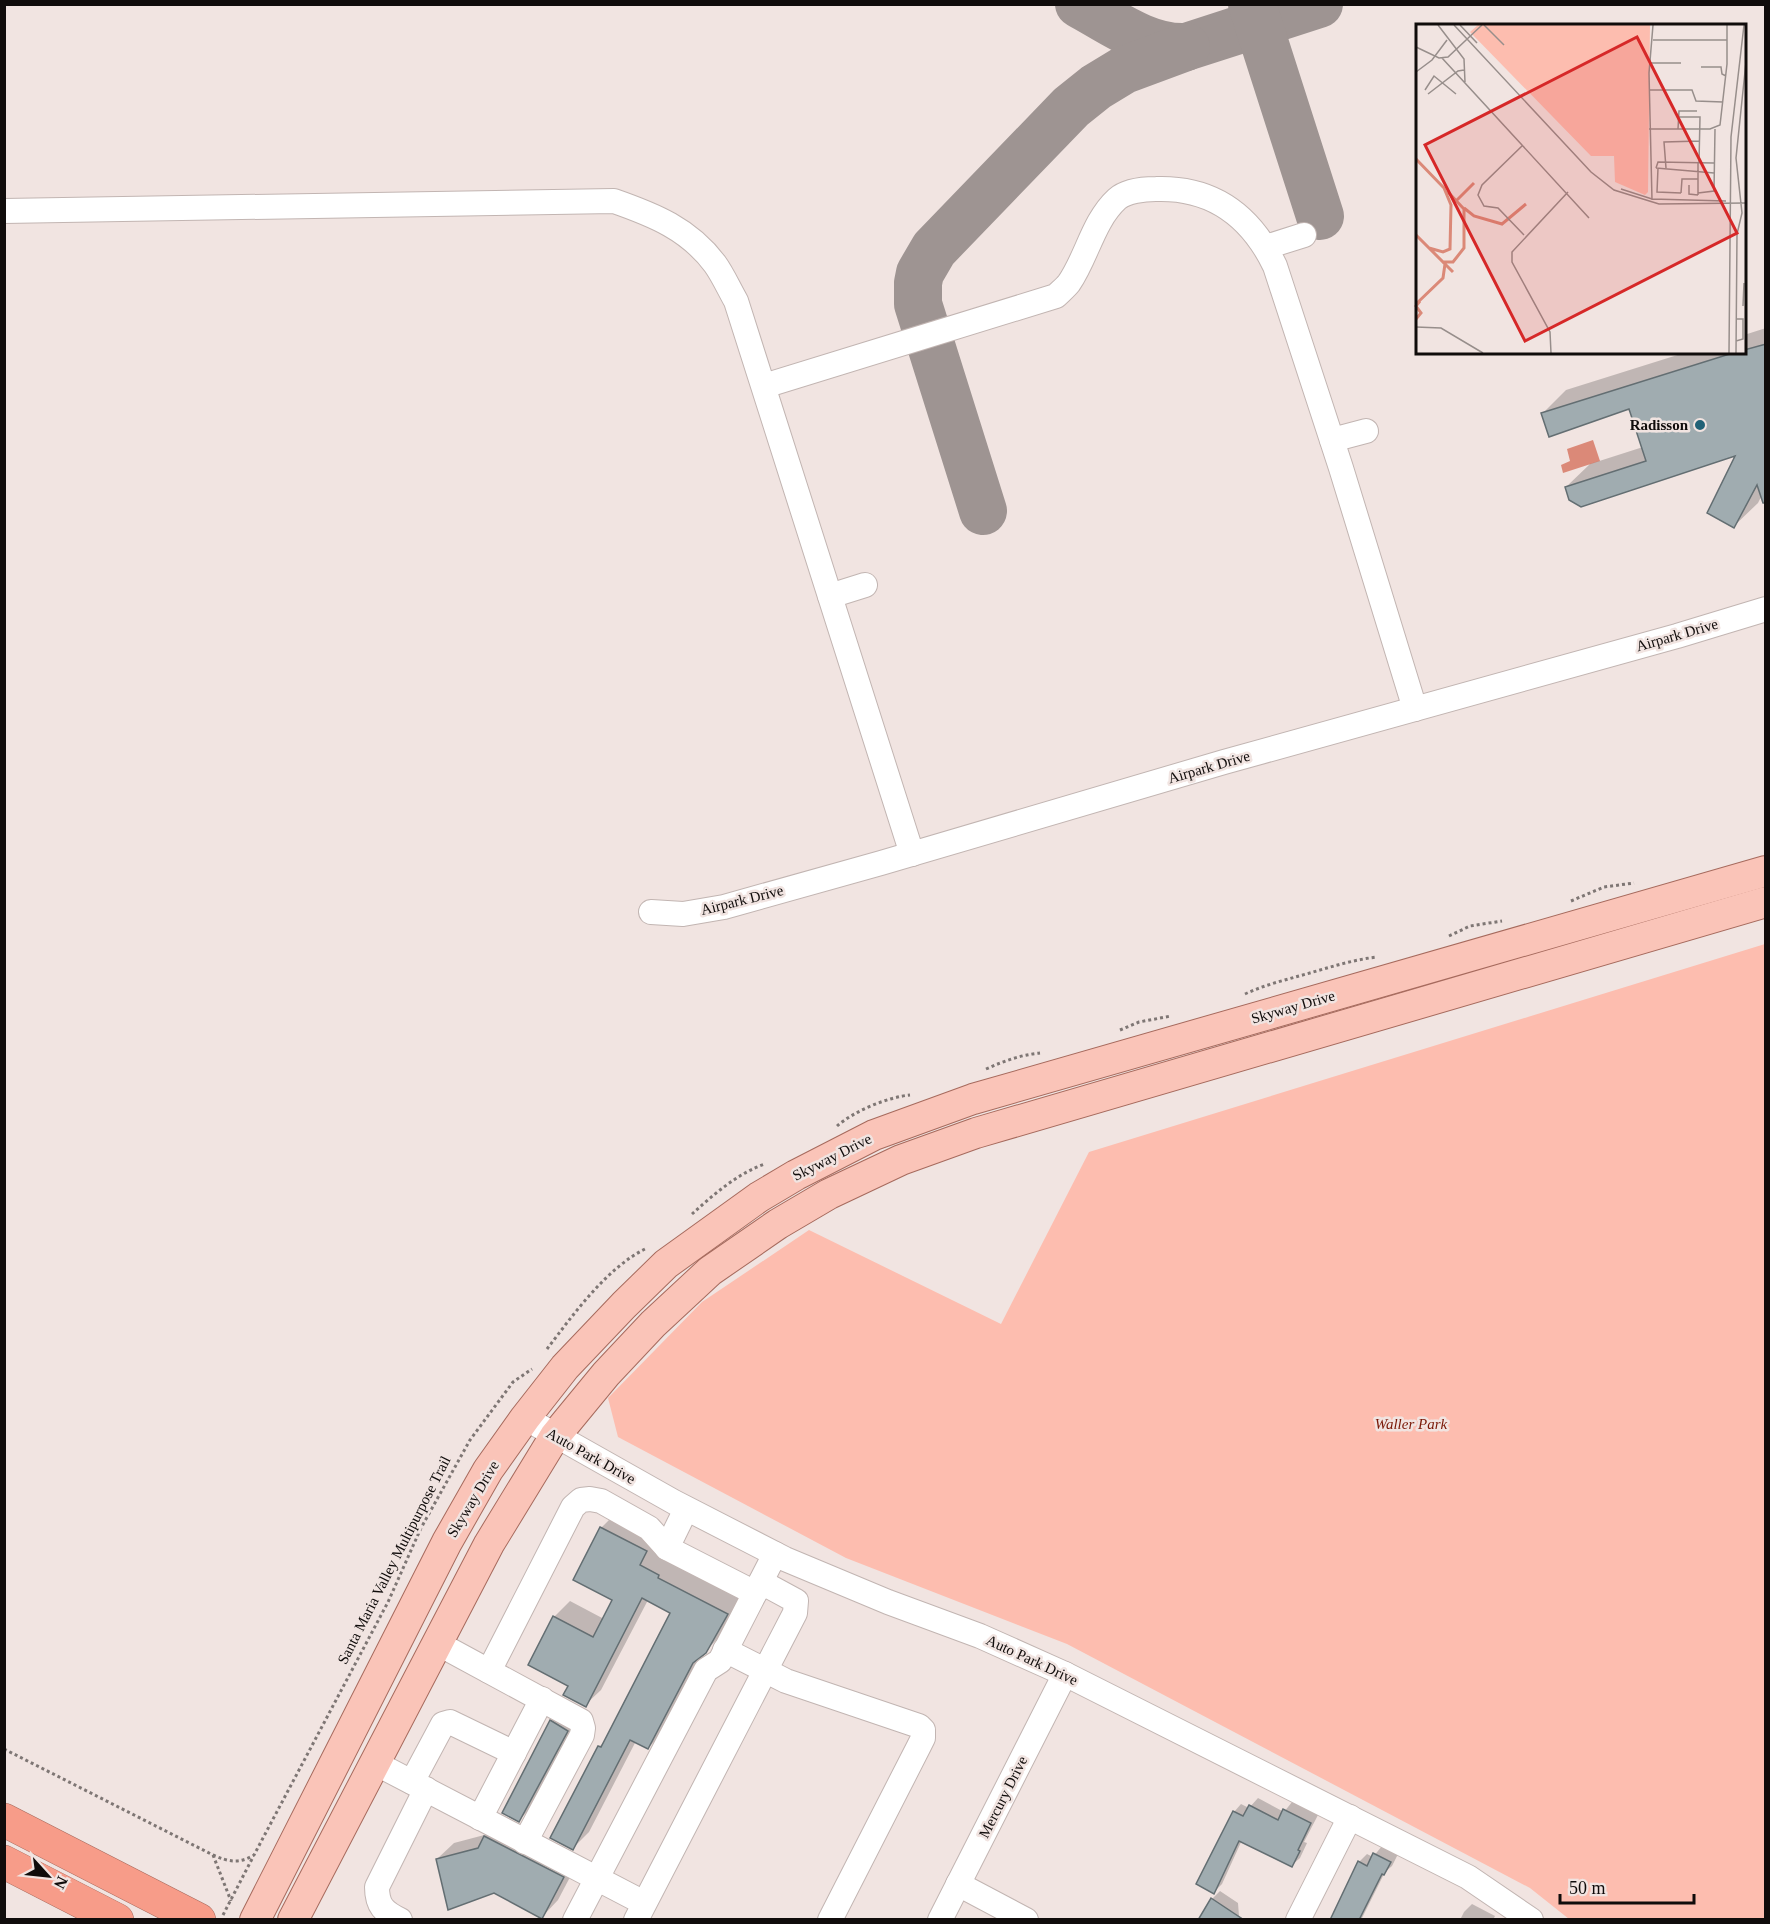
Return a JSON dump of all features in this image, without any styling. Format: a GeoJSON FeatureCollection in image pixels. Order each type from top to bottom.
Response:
{"type":"FeatureCollection","features":[{"type":"Feature","properties":{"kind":"highway"},"geometry":{"type":"LineString","coordinates":[[4,1820],[199,1920]]}},
{"type":"Feature","properties":{"kind":"highway"},"geometry":{"type":"LineString","coordinates":[[4,1862],[117,1920]]}},
{"type":"Feature","properties":{"kind":"main road","name":"Skyway Drive"},"geometry":{"type":"LineString","coordinates":[[255,1920],[447,1542],[488,1470],[564,1367],[624,1305],[666,1264],[759,1197],[796,1175],[874,1136],[973,1099],[1766,871]]}},
{"type":"Feature","properties":{"kind":"main road","name":"Skyway Drive"},"geometry":{"type":"LineString","coordinates":[[293,1920],[489,1544],[555,1436],[606,1374],[645,1332],[710,1271],[778,1224],[829,1194],[901,1160],[988,1129],[1766,902]]}},
{"type":"Feature","properties":{"kind":"street"},"geometry":{"type":"LineString","coordinates":[[764,386],[1056,296],[1068,284],[1106,212],[1119,197],[1141,190],[1189,190],[1218,201],[1250,225],[1266,247],[1275,266],[1332,440],[1415,709]]}},
{"type":"Feature","properties":{"kind":"street"},"geometry":{"type":"LineString","coordinates":[[4,211],[614,201],[652,214],[686,235],[715,264],[736,301],[912,854]]}},
{"type":"Feature","properties":{"kind":"street"},"geometry":{"type":"LineString","coordinates":[[1266,247],[1304,235]]}},
{"type":"Feature","properties":{"kind":"street"},"geometry":{"type":"LineString","coordinates":[[1332,440],[1366,431]]}},
{"type":"Feature","properties":{"kind":"street"},"geometry":{"type":"LineString","coordinates":[[830,596],[865,585]]}},
{"type":"Feature","properties":{"kind":"street","name":"Airpark Drive"},"geometry":{"type":"LineString","coordinates":[[651,912],[683,914],[724,907],[1224,762],[1656,642],[1766,609]]}},
{"type":"Feature","properties":{"kind":"street","name":"Auto Park Drive"},"geometry":{"type":"LineString","coordinates":[[525,1418],[686,1509],[775,1554],[888,1602],[980,1636],[1065,1674],[1468,1877],[1531,1920]]}},
{"type":"Feature","properties":{"kind":"street"},"geometry":{"type":"LineString","coordinates":[[375,1763],[596,1879],[645,1913],[797,1607],[796,1601],[791,1597],[758,1588],[667,1548],[655,1533],[640,1522],[601,1501],[590,1498],[581,1500],[573,1507],[489,1671]]}},
{"type":"Feature","properties":{"kind":"street"},"geometry":{"type":"LineString","coordinates":[[667,1548],[686,1509]]}},
{"type":"Feature","properties":{"kind":"street"},"geometry":{"type":"LineString","coordinates":[[575,1920],[706,1670],[720,1660],[775,1554]]}},
{"type":"Feature","properties":{"kind":"street"},"geometry":{"type":"LineString","coordinates":[[437,1643],[581,1721],[582,1735],[525,1842]]}},
{"type":"Feature","properties":{"kind":"street"},"geometry":{"type":"LineString","coordinates":[[725,1650],[786,1681],[919,1726],[923,1730],[923,1738],[830,1920]]}},
{"type":"Feature","properties":{"kind":"street","name":"Mercury Drive"},"geometry":{"type":"LineString","coordinates":[[940,1920],[1065,1674]]}},
{"type":"Feature","properties":{"kind":"street"},"geometry":{"type":"LineString","coordinates":[[480,1818],[542,1699]]}},
{"type":"Feature","properties":{"kind":"street"},"geometry":{"type":"LineString","coordinates":[[400,1920],[384,1911],[379,1904],[377,1887],[443,1724],[450,1722],[514,1753]]}},
{"type":"Feature","properties":{"kind":"street"},"geometry":{"type":"LineString","coordinates":[[1298,1920],[1350,1817]]}},
{"type":"Feature","properties":{"kind":"street"},"geometry":{"type":"LineString","coordinates":[[958,1884],[1026,1920]]}},
{"type":"Feature","properties":{"kind":"path"},"geometry":{"type":"LineString","coordinates":[[1562,906],[1604,887],[1641,882]]}},
{"type":"Feature","properties":{"kind":"path"},"geometry":{"type":"LineString","coordinates":[[1445,939],[1470,926],[1492,921],[1512,920]]}},
{"type":"Feature","properties":{"kind":"path"},"geometry":{"type":"LineString","coordinates":[[1237,999],[1255,989],[1361,958],[1382,956]]}},
{"type":"Feature","properties":{"kind":"path"},"geometry":{"type":"LineString","coordinates":[[1116,1032],[1161,1016],[1178,1016]]}},
{"type":"Feature","properties":{"kind":"path"},"geometry":{"type":"LineString","coordinates":[[983,1070],[1025,1054],[1043,1053]]}},
{"type":"Feature","properties":{"kind":"path"},"geometry":{"type":"LineString","coordinates":[[831,1131],[861,1110],[903,1096],[913,1095]]}},
{"type":"Feature","properties":{"kind":"path"},"geometry":{"type":"LineString","coordinates":[[685,1221],[730,1183],[755,1167],[775,1161]]}},
{"type":"Feature","properties":{"kind":"path"},"geometry":{"type":"LineString","coordinates":[[544,1352],[609,1275],[631,1256],[655,1245]]}},
{"type":"Feature","properties":{"kind":"path","name":"Santa Maria Valley Multipurpose Trail"},"geometry":{"type":"LineString","coordinates":[[221,1920],[388,1602],[421,1528],[470,1440],[513,1382],[538,1361]]}},
{"type":"Feature","properties":{"kind":"path"},"geometry":{"type":"LineString","coordinates":[[4,1749],[213,1856],[228,1861],[242,1862],[254,1855]]}},
{"type":"Feature","properties":{"kind":"path"},"geometry":{"type":"LineString","coordinates":[[213,1856],[231,1901]]}},
{"type":"Feature","properties":{"kind":"green space","name":"Waller Park"},"geometry":{"type":"Polygon","coordinates":[[[1765,944],[1765,1919],[1569,1919],[1530,1888],[1067,1644],[846,1558],[618,1437],[608,1398],[702,1302],[809,1230],[1001,1324],[1089,1152],[1765,944]]]}},
{"type":"Feature","properties":{"kind":"shaded area"},"geometry":{"type":"Polygon","coordinates":[[[1593,440],[1600,461],[1563,473],[1561,465],[1570,461],[1567,449],[1593,440]]]}},
{"type":"Feature","properties":{"kind":"building","name":"Radisson"},"geometry":{"type":"Polygon","coordinates":[[[1766,344],[1766,503],[1763,503],[1757,485],[1734,528],[1707,513],[1735,456],[1581,507],[1569,500],[1565,487],[1646,461],[1629,409],[1549,437],[1541,413],[1730,354],[1746,354],[1746,349],[1766,344]]]}},
{"type":"Feature","properties":{"kind":"building"},"geometry":{"type":"Polygon","coordinates":[[[600,1527],[647,1551],[640,1565],[659,1575],[658,1578],[728,1614],[706,1653],[693,1663],[648,1749],[630,1740],[573,1850],[550,1838],[598,1746],[601,1747],[670,1613],[642,1598],[586,1707],[563,1695],[568,1686],[528,1665],[553,1616],[593,1637],[612,1600],[573,1580],[600,1527]]]}},
{"type":"Feature","properties":{"kind":"building"},"geometry":{"type":"Polygon","coordinates":[[[550,1720],[568,1731],[519,1822],[502,1813],[550,1720]]]}},
{"type":"Feature","properties":{"kind":"building"},"geometry":{"type":"Polygon","coordinates":[[[1249,1805],[1278,1820],[1283,1809],[1311,1823],[1292,1867],[1239,1841],[1214,1894],[1196,1884],[1233,1811],[1243,1816],[1249,1805]]]}},
{"type":"Feature","properties":{"kind":"building"},"geometry":{"type":"Polygon","coordinates":[[[484,1836],[564,1877],[542,1919],[494,1893],[448,1910],[436,1859],[478,1848],[484,1836]]]}},
{"type":"Feature","properties":{"kind":"building"},"geometry":{"type":"Polygon","coordinates":[[[1373,1853],[1391,1862],[1384,1875],[1382,1874],[1359,1920],[1330,1920],[1358,1861],[1367,1866],[1373,1853]]]}},
{"type":"Feature","properties":{"kind":"building"},"geometry":{"type":"Polygon","coordinates":[[[1211,1898],[1244,1920],[1198,1920],[1211,1898]]]}},
{"type":"Feature","properties":{"kind":"taxiway"},"geometry":{"type":"LineString","coordinates":[[1079,4],[1144,39],[1158,44],[1186,47],[1319,4]]}},
{"type":"Feature","properties":{"kind":"taxiway"},"geometry":{"type":"LineString","coordinates":[[1252,4],[1320,216]]}},
{"type":"Feature","properties":{"kind":"taxiway"},"geometry":{"type":"LineString","coordinates":[[983,511],[918,304],[920,273],[934,249],[1071,107],[1096,87],[1124,70],[1186,47]]}},
{"type":"Feature","properties":{"kind":"place","name":"Radisson"},"geometry":{"type":"Point","coordinates":[1700,425]}}]}
